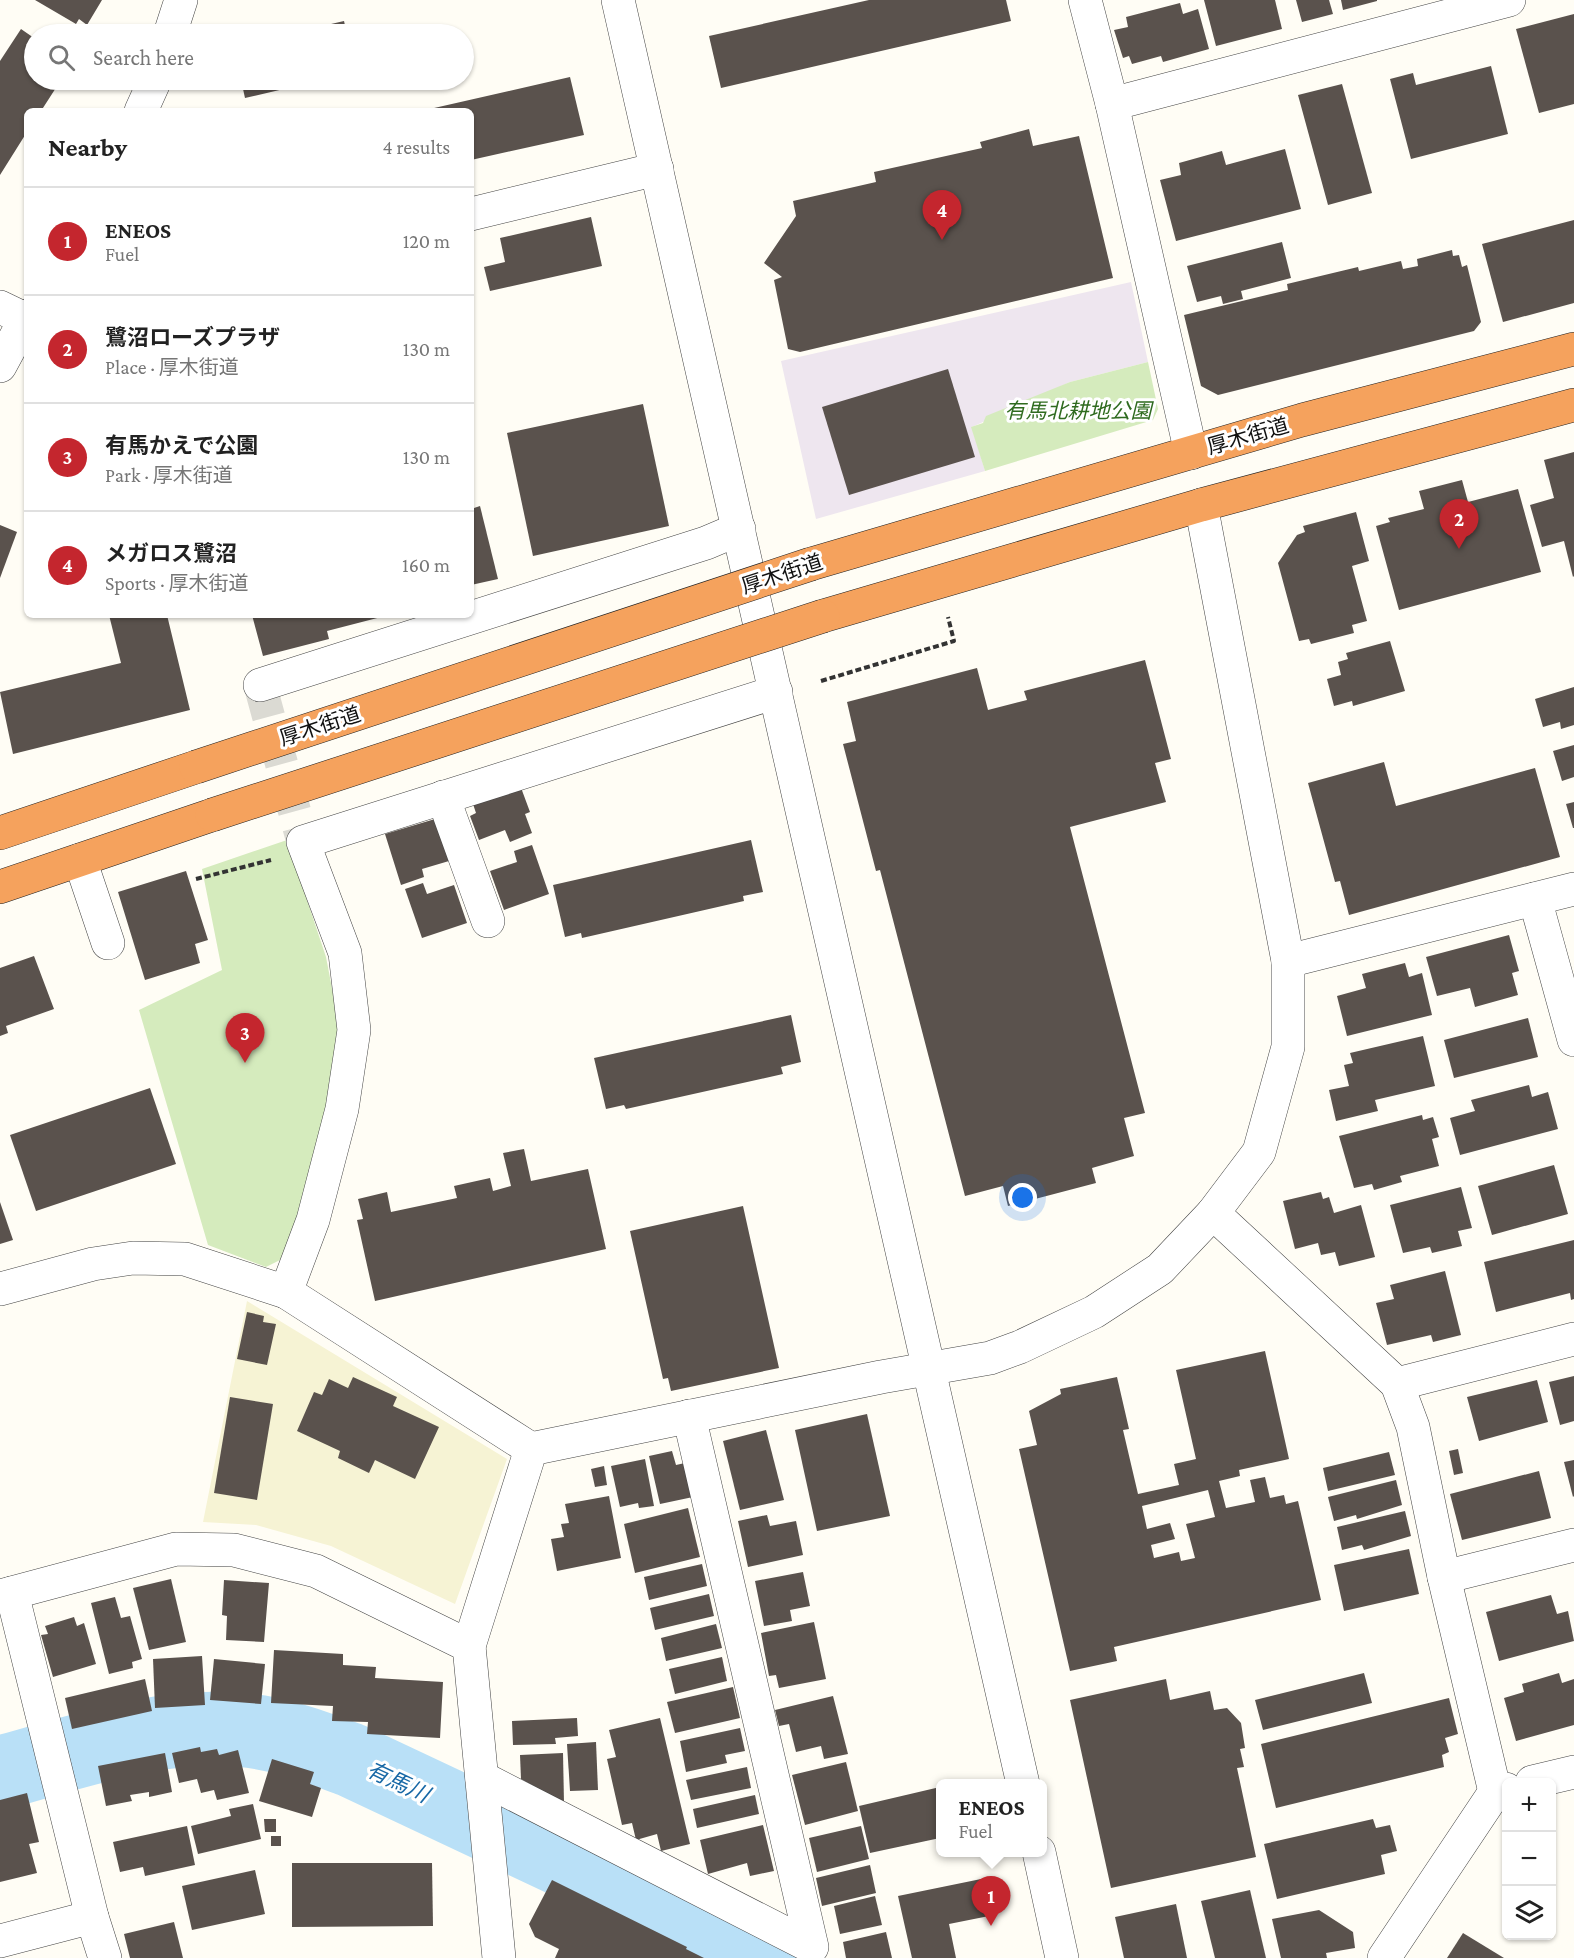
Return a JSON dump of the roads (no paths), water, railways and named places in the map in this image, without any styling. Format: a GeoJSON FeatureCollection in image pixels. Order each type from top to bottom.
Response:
{"type":"FeatureCollection","features":[{"type":"Feature","properties":{"kind":"highway","name":"厚木街道"},"geometry":{"type":"LineString","coordinates":[[0,833],[811,564],[1302,420],[1574,350]]}},
{"type":"Feature","properties":{"kind":"highway"},"geometry":{"type":"LineString","coordinates":[[0,886],[823,616],[1201,506],[1574,405]]}},
{"type":"Feature","properties":{"kind":"street"},"geometry":{"type":"LineString","coordinates":[[173,24],[181,0]]}},
{"type":"Feature","properties":{"kind":"street"},"geometry":{"type":"LineString","coordinates":[[618,0],[1022,1779]]}},
{"type":"Feature","properties":{"kind":"street"},"geometry":{"type":"LineString","coordinates":[[1112,104],[1509,0]]}},
{"type":"Feature","properties":{"kind":"street"},"geometry":{"type":"LineString","coordinates":[[1094,2],[1112,104],[1191,453]]}},
{"type":"Feature","properties":{"kind":"street"},"geometry":{"type":"LineString","coordinates":[[142,108],[150,90]]}},
{"type":"Feature","properties":{"kind":"street"},"geometry":{"type":"LineString","coordinates":[[474,213],[657,169]]}},
{"type":"Feature","properties":{"kind":"street"},"geometry":{"type":"LineString","coordinates":[[0,366],[20,316]]}},
{"type":"Feature","properties":{"kind":"street"},"geometry":{"type":"LineString","coordinates":[[0,1289],[93,1264],[133,1258],[185,1260],[286,1292],[531,1449],[990,1358],[1020,1347],[1094,1312],[1160,1269],[1213,1213],[1259,1152],[1288,1047],[1288,961],[1201,506]]}},
{"type":"Feature","properties":{"kind":"street"},"geometry":{"type":"LineString","coordinates":[[474,617],[694,547],[739,529]]}},
{"type":"Feature","properties":{"kind":"street"},"geometry":{"type":"LineString","coordinates":[[260,685],[471,618]]}},
{"type":"Feature","properties":{"kind":"street"},"geometry":{"type":"LineString","coordinates":[[286,1292],[313,1220],[342,1109],[354,1030],[345,953],[303,842],[776,692]]}},
{"type":"Feature","properties":{"kind":"street"},"geometry":{"type":"LineString","coordinates":[[443,797],[489,921]]}},
{"type":"Feature","properties":{"kind":"street"},"geometry":{"type":"LineString","coordinates":[[80,860],[108,943]]}},
{"type":"Feature","properties":{"kind":"street"},"geometry":{"type":"LineString","coordinates":[[1288,961],[1574,889]]}},
{"type":"Feature","properties":{"kind":"street"},"geometry":{"type":"LineString","coordinates":[[1535,899],[1574,1040]]}},
{"type":"Feature","properties":{"kind":"street"},"geometry":{"type":"LineString","coordinates":[[1213,1213],[1397,1384],[1413,1427],[1444,1577],[1501,1790],[1384,1958]]}},
{"type":"Feature","properties":{"kind":"street"},"geometry":{"type":"LineString","coordinates":[[1397,1384],[1574,1339]]}},
{"type":"Feature","properties":{"kind":"street"},"geometry":{"type":"LineString","coordinates":[[482,1779],[812,1947],[689,1416]]}},
{"type":"Feature","properties":{"kind":"street"},"geometry":{"type":"LineString","coordinates":[[499,1958],[469,1646],[531,1449]]}},
{"type":"Feature","properties":{"kind":"street"},"geometry":{"type":"LineString","coordinates":[[1444,1577],[1574,1545]]}},
{"type":"Feature","properties":{"kind":"street"},"geometry":{"type":"LineString","coordinates":[[105,1958],[6,1594],[176,1549],[234,1550],[316,1570],[469,1646]]}},
{"type":"Feature","properties":{"kind":"street"},"geometry":{"type":"LineString","coordinates":[[1549,1778],[1574,1772]]}},
{"type":"Feature","properties":{"kind":"street"},"geometry":{"type":"LineString","coordinates":[[1040,1857],[1062,1958]]}},
{"type":"Feature","properties":{"kind":"street"},"geometry":{"type":"LineString","coordinates":[[0,1941],[92,1917]]}},
{"type":"Feature","properties":{"kind":"waterway","name":"有馬川"},"geometry":{"type":"LineString","coordinates":[[0,1773],[89,1748],[180,1730],[241,1730],[283,1737],[351,1760],[772,1958]]}},
{"type":"Feature","properties":{"kind":"tunnel"},"geometry":{"type":"LineString","coordinates":[[260,685],[303,842]]}},
{"type":"Feature","properties":{"kind":"place","name":"メガロス鷺沼"},"geometry":{"type":"Point","coordinates":[942,240]}},
{"type":"Feature","properties":{"kind":"place","name":"鷺沼ローズプラザ"},"geometry":{"type":"Point","coordinates":[1459,549]}},
{"type":"Feature","properties":{"kind":"place","name":"有馬かえで公園"},"geometry":{"type":"Point","coordinates":[245,1063]}},
{"type":"Feature","properties":{"kind":"place","name":"ENEOS"},"geometry":{"type":"Point","coordinates":[991,1926]}},
{"type":"Feature","properties":{"kind":"park label","name":"有馬北耕地公園"},"geometry":{"type":"Point","coordinates":[1078,411]}}]}
